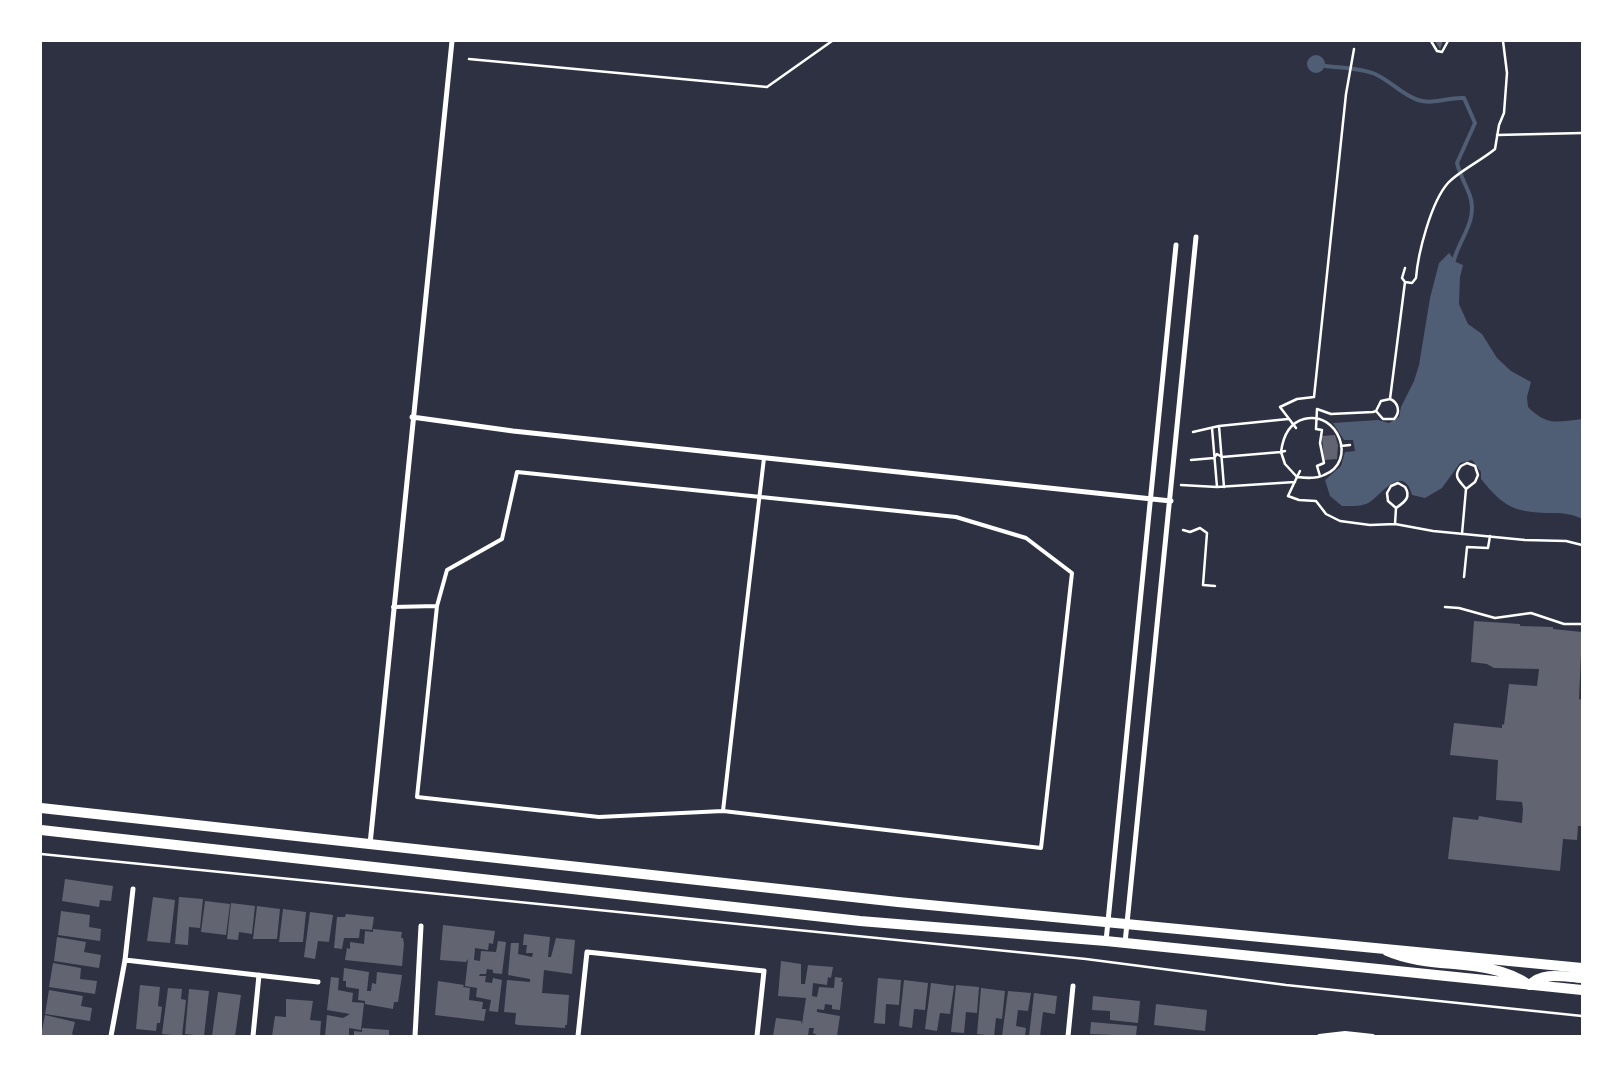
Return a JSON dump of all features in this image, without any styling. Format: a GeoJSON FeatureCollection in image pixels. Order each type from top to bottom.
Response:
{"type":"FeatureCollection","features":[{"type":"Feature","properties":{"kind":"main road"},"geometry":{"type":"LineString","coordinates":[[41,808],[898,902],[1127,922],[1582,968]]}},
{"type":"Feature","properties":{"kind":"main road"},"geometry":{"type":"LineString","coordinates":[[41,830],[860,921],[1106,941],[1582,990]]}},
{"type":"Feature","properties":{"kind":"main road"},"geometry":{"type":"LineString","coordinates":[[1379,948],[1415,961],[1497,970],[1519,978],[1530,985]]}},
{"type":"Feature","properties":{"kind":"main road"},"geometry":{"type":"LineString","coordinates":[[1530,985],[1534,980],[1546,976],[1582,978]]}},
{"type":"Feature","properties":{"kind":"street"},"geometry":{"type":"LineString","coordinates":[[370,845],[412,417],[452,41]]}},
{"type":"Feature","properties":{"kind":"street"},"geometry":{"type":"LineString","coordinates":[[1125,943],[1171,501],[1196,237]]}},
{"type":"Feature","properties":{"kind":"street"},"geometry":{"type":"LineString","coordinates":[[1106,941],[1176,245]]}},
{"type":"Feature","properties":{"kind":"street"},"geometry":{"type":"LineString","coordinates":[[412,417],[513,431],[1171,501]]}},
{"type":"Feature","properties":{"kind":"street"},"geometry":{"type":"LineString","coordinates":[[111,1036],[125,960],[133,890]]}},
{"type":"Feature","properties":{"kind":"street"},"geometry":{"type":"LineString","coordinates":[[415,1036],[420,926]]}},
{"type":"Feature","properties":{"kind":"street"},"geometry":{"type":"LineString","coordinates":[[578,1036],[587,952],[764,971],[757,1036]]}},
{"type":"Feature","properties":{"kind":"street"},"geometry":{"type":"LineString","coordinates":[[125,960],[318,982]]}},
{"type":"Feature","properties":{"kind":"street"},"geometry":{"type":"LineString","coordinates":[[253,1036],[259,975]]}},
{"type":"Feature","properties":{"kind":"street"},"geometry":{"type":"LineString","coordinates":[[1068,1036],[1073,986]]}},
{"type":"Feature","properties":{"kind":"lane"},"geometry":{"type":"LineString","coordinates":[[723,811],[764,458]]}},
{"type":"Feature","properties":{"kind":"lane"},"geometry":{"type":"LineString","coordinates":[[517,472],[760,497],[956,517],[1026,538],[1072,573],[1041,848],[723,811],[599,817],[418,797],[437,606],[447,570],[502,539],[517,472]]}},
{"type":"Feature","properties":{"kind":"lane"},"geometry":{"type":"LineString","coordinates":[[394,607],[437,606]]}},
{"type":"Feature","properties":{"kind":"lane"},"geometry":{"type":"LineString","coordinates":[[1319,1036],[1345,1033],[1373,1036]]}},
{"type":"Feature","properties":{"kind":"path"},"geometry":{"type":"LineString","coordinates":[[470,59],[767,87],[832,41]]}},
{"type":"Feature","properties":{"kind":"path"},"geometry":{"type":"LineString","coordinates":[[1431,41],[1437,51],[1442,52],[1448,41]]}},
{"type":"Feature","properties":{"kind":"path"},"geometry":{"type":"LineString","coordinates":[[1405,268],[1402,278],[1406,282],[1412,283],[1416,278],[1427,230],[1437,202],[1449,182],[1495,149],[1497,134],[1504,113],[1506,73],[1503,41]]}},
{"type":"Feature","properties":{"kind":"path"},"geometry":{"type":"LineString","coordinates":[[1295,426],[1280,407],[1297,399],[1314,397],[1346,94],[1354,49]]}},
{"type":"Feature","properties":{"kind":"path"},"geometry":{"type":"LineString","coordinates":[[1497,134],[1582,133]]}},
{"type":"Feature","properties":{"kind":"path"},"geometry":{"type":"LineString","coordinates":[[1390,399],[1406,282]]}},
{"type":"Feature","properties":{"kind":"path"},"geometry":{"type":"LineString","coordinates":[[1390,399],[1396,403],[1398,408],[1397,416],[1394,419],[1383,419],[1376,411],[1381,400],[1390,399]]}},
{"type":"Feature","properties":{"kind":"path"},"geometry":{"type":"LineString","coordinates":[[1320,476],[1317,466],[1324,463],[1320,443],[1322,430],[1316,429],[1317,409],[1331,414],[1376,411]]}},
{"type":"Feature","properties":{"kind":"path"},"geometry":{"type":"LineString","coordinates":[[1316,417],[1328,422],[1337,432],[1341,446],[1338,462],[1331,471],[1320,476],[1297,477],[1285,464],[1281,452],[1286,433],[1295,426],[1300,420],[1316,417]]}},
{"type":"Feature","properties":{"kind":"path"},"geometry":{"type":"LineString","coordinates":[[1194,432],[1219,426],[1289,419]]}},
{"type":"Feature","properties":{"kind":"path"},"geometry":{"type":"LineString","coordinates":[[1219,426],[1224,487]]}},
{"type":"Feature","properties":{"kind":"path"},"geometry":{"type":"LineString","coordinates":[[1212,428],[1217,487]]}},
{"type":"Feature","properties":{"kind":"path"},"geometry":{"type":"LineString","coordinates":[[1341,446],[1350,445]]}},
{"type":"Feature","properties":{"kind":"path"},"geometry":{"type":"LineString","coordinates":[[1191,460],[1214,458],[1217,454],[1222,457],[1285,451]]}},
{"type":"Feature","properties":{"kind":"path"},"geometry":{"type":"LineString","coordinates":[[1467,463],[1474,466],[1478,475],[1475,482],[1466,488],[1459,482],[1457,474],[1461,466],[1467,463]]}},
{"type":"Feature","properties":{"kind":"path"},"geometry":{"type":"LineString","coordinates":[[1300,471],[1288,496],[1299,500],[1316,501],[1326,514],[1340,521],[1370,525],[1395,524],[1462,534],[1566,541],[1582,544]]}},
{"type":"Feature","properties":{"kind":"path"},"geometry":{"type":"LineString","coordinates":[[1181,485],[1224,487],[1295,482]]}},
{"type":"Feature","properties":{"kind":"path"},"geometry":{"type":"LineString","coordinates":[[1395,524],[1396,508],[1388,500],[1387,493],[1391,486],[1398,484],[1405,487],[1408,495],[1404,503],[1396,508]]}},
{"type":"Feature","properties":{"kind":"path"},"geometry":{"type":"LineString","coordinates":[[1462,534],[1466,488]]}},
{"type":"Feature","properties":{"kind":"path"},"geometry":{"type":"LineString","coordinates":[[1183,530],[1190,532],[1200,528],[1207,533],[1203,585],[1215,586]]}},
{"type":"Feature","properties":{"kind":"path"},"geometry":{"type":"LineString","coordinates":[[1464,577],[1467,548],[1488,548],[1490,536]]}},
{"type":"Feature","properties":{"kind":"path"},"geometry":{"type":"LineString","coordinates":[[1445,607],[1459,608],[1494,618],[1531,613],[1564,624],[1582,624]]}},
{"type":"Feature","properties":{"kind":"path"},"geometry":{"type":"LineString","coordinates":[[41,854],[1086,959],[1286,985],[1582,1016]]}},
{"type":"Feature","properties":{"kind":"water"},"geometry":{"type":"Polygon","coordinates":[[[1316,55],[1322,58],[1325,64],[1322,70],[1316,73],[1310,70],[1307,64],[1310,58],[1316,55]]]}},
{"type":"Feature","properties":{"kind":"water"},"geometry":{"type":"Polygon","coordinates":[[[1449,253],[1456,262],[1463,265],[1460,277],[1459,304],[1468,324],[1482,334],[1497,358],[1511,371],[1531,382],[1527,397],[1528,407],[1547,420],[1559,422],[1582,419],[1582,519],[1565,514],[1525,511],[1510,506],[1496,496],[1481,479],[1481,472],[1472,460],[1460,463],[1442,488],[1425,498],[1412,495],[1408,486],[1403,481],[1392,483],[1364,505],[1342,506],[1330,496],[1325,480],[1341,466],[1345,452],[1355,451],[1353,440],[1344,440],[1333,423],[1378,420],[1389,423],[1399,417],[1401,407],[1414,381],[1419,365],[1430,298],[1439,263],[1449,253]]]}},
{"type":"Feature","properties":{"kind":"building"},"geometry":{"type":"Polygon","coordinates":[[[1435,41],[1443,41],[1440,49],[1435,41]]]}},
{"type":"Feature","properties":{"kind":"building"},"geometry":{"type":"Polygon","coordinates":[[[1335,435],[1338,445],[1337,459],[1324,460],[1322,436],[1335,435]]]}},
{"type":"Feature","properties":{"kind":"building"},"geometry":{"type":"Polygon","coordinates":[[[1474,621],[1520,624],[1520,626],[1553,627],[1553,629],[1582,632],[1579,699],[1582,700],[1582,826],[1578,826],[1577,840],[1563,839],[1560,871],[1448,859],[1453,817],[1478,820],[1479,816],[1522,823],[1523,809],[1522,802],[1496,800],[1498,760],[1450,755],[1454,723],[1502,728],[1502,724],[1504,725],[1509,684],[1537,686],[1539,669],[1494,668],[1487,664],[1471,662],[1474,621]]]}},
{"type":"Feature","properties":{"kind":"building"},"geometry":{"type":"Polygon","coordinates":[[[65,879],[113,886],[111,901],[100,900],[99,907],[62,901],[65,879]]]}},
{"type":"Feature","properties":{"kind":"building"},"geometry":{"type":"Polygon","coordinates":[[[153,897],[175,900],[170,943],[147,941],[153,897]]]}},
{"type":"Feature","properties":{"kind":"building"},"geometry":{"type":"Polygon","coordinates":[[[179,897],[203,899],[200,928],[189,927],[188,945],[175,944],[179,897]]]}},
{"type":"Feature","properties":{"kind":"building"},"geometry":{"type":"Polygon","coordinates":[[[205,901],[230,904],[226,935],[201,932],[205,901]]]}},
{"type":"Feature","properties":{"kind":"building"},"geometry":{"type":"Polygon","coordinates":[[[231,903],[255,906],[252,934],[239,932],[238,940],[227,939],[231,903]]]}},
{"type":"Feature","properties":{"kind":"building"},"geometry":{"type":"Polygon","coordinates":[[[257,906],[280,909],[277,939],[253,939],[257,906]]]}},
{"type":"Feature","properties":{"kind":"building"},"geometry":{"type":"Polygon","coordinates":[[[283,909],[306,912],[303,942],[279,942],[283,909]]]}},
{"type":"Feature","properties":{"kind":"building"},"geometry":{"type":"Polygon","coordinates":[[[61,911],[90,915],[89,927],[101,929],[100,941],[58,935],[61,911]]]}},
{"type":"Feature","properties":{"kind":"building"},"geometry":{"type":"Polygon","coordinates":[[[310,912],[333,915],[329,942],[318,941],[315,959],[304,957],[310,912]]]}},
{"type":"Feature","properties":{"kind":"building"},"geometry":{"type":"Polygon","coordinates":[[[346,914],[374,917],[372,930],[360,929],[359,938],[344,938],[342,949],[334,948],[337,917],[345,917],[346,914]]]}},
{"type":"Feature","properties":{"kind":"building"},"geometry":{"type":"Polygon","coordinates":[[[443,925],[495,931],[493,944],[489,943],[488,950],[475,948],[474,960],[480,961],[481,951],[496,952],[498,941],[506,942],[502,974],[493,973],[493,970],[487,969],[486,974],[480,974],[479,976],[486,976],[485,982],[492,983],[493,978],[502,980],[498,1012],[489,1011],[491,1000],[476,997],[477,988],[465,986],[468,959],[466,962],[440,960],[443,925]]]}},
{"type":"Feature","properties":{"kind":"building"},"geometry":{"type":"Polygon","coordinates":[[[373,929],[402,932],[401,938],[403,938],[404,944],[402,966],[345,960],[347,948],[350,949],[350,942],[364,944],[365,931],[373,932],[373,929]]]}},
{"type":"Feature","properties":{"kind":"building"},"geometry":{"type":"Polygon","coordinates":[[[524,934],[550,937],[548,957],[551,957],[556,938],[575,940],[572,974],[544,970],[542,993],[569,995],[567,1025],[565,1025],[565,1028],[518,1025],[515,1024],[516,1013],[504,1012],[507,980],[530,982],[530,979],[508,975],[511,943],[519,943],[518,954],[532,957],[533,953],[526,953],[527,945],[523,945],[524,934]]]}},
{"type":"Feature","properties":{"kind":"building"},"geometry":{"type":"Polygon","coordinates":[[[57,937],[86,942],[84,952],[101,955],[99,968],[54,961],[57,937]]]}},
{"type":"Feature","properties":{"kind":"building"},"geometry":{"type":"Polygon","coordinates":[[[781,961],[801,964],[801,984],[805,984],[808,965],[833,967],[831,978],[828,977],[827,985],[813,983],[812,996],[817,997],[819,987],[834,988],[835,977],[842,978],[840,1010],[832,1009],[832,1005],[825,1004],[824,1010],[817,1009],[817,1012],[840,1016],[837,1036],[817,1035],[813,1033],[814,1028],[809,1028],[808,1036],[773,1036],[776,1018],[801,1021],[802,1024],[806,998],[778,996],[781,961]]]}},
{"type":"Feature","properties":{"kind":"building"},"geometry":{"type":"Polygon","coordinates":[[[53,963],[81,968],[80,979],[97,981],[95,994],[49,987],[53,963]]]}},
{"type":"Feature","properties":{"kind":"building"},"geometry":{"type":"Polygon","coordinates":[[[344,968],[369,972],[367,991],[371,991],[372,983],[376,984],[377,972],[402,975],[398,1002],[394,1002],[393,1009],[365,1004],[365,1001],[358,1000],[359,989],[346,987],[346,981],[343,981],[344,968]]]}},
{"type":"Feature","properties":{"kind":"building"},"geometry":{"type":"Polygon","coordinates":[[[331,977],[339,978],[338,990],[353,993],[352,1002],[364,1003],[361,1030],[349,1028],[349,1036],[325,1036],[327,1015],[343,1018],[350,1014],[327,1010],[331,977]]]}},
{"type":"Feature","properties":{"kind":"building"},"geometry":{"type":"Polygon","coordinates":[[[878,978],[901,980],[899,1005],[886,1004],[885,1024],[874,1023],[878,978]]]}},
{"type":"Feature","properties":{"kind":"building"},"geometry":{"type":"Polygon","coordinates":[[[904,980],[928,983],[925,1010],[914,1009],[912,1028],[899,1026],[904,980]]]}},
{"type":"Feature","properties":{"kind":"building"},"geometry":{"type":"Polygon","coordinates":[[[438,981],[464,985],[463,987],[470,988],[469,1000],[483,1002],[482,1009],[486,1009],[484,1021],[435,1015],[438,981]]]}},
{"type":"Feature","properties":{"kind":"building"},"geometry":{"type":"Polygon","coordinates":[[[931,983],[954,986],[950,1014],[940,1013],[937,1031],[925,1029],[931,983]]]}},
{"type":"Feature","properties":{"kind":"building"},"geometry":{"type":"Polygon","coordinates":[[[140,985],[160,987],[158,1006],[162,1007],[160,1023],[157,1023],[156,1031],[136,1029],[140,985]]]}},
{"type":"Feature","properties":{"kind":"building"},"geometry":{"type":"Polygon","coordinates":[[[956,985],[979,987],[977,1013],[966,1012],[964,1033],[951,1032],[956,985]]]}},
{"type":"Feature","properties":{"kind":"building"},"geometry":{"type":"Polygon","coordinates":[[[168,988],[182,989],[181,999],[186,1000],[182,1036],[162,1034],[168,988]]]}},
{"type":"Feature","properties":{"kind":"building"},"geometry":{"type":"Polygon","coordinates":[[[981,988],[1005,991],[1002,1019],[996,1018],[994,1036],[977,1034],[981,988]]]}},
{"type":"Feature","properties":{"kind":"building"},"geometry":{"type":"Polygon","coordinates":[[[189,989],[209,991],[204,1036],[185,1034],[189,989]]]}},
{"type":"Feature","properties":{"kind":"building"},"geometry":{"type":"Polygon","coordinates":[[[49,990],[83,996],[81,1006],[92,1008],[90,1021],[45,1014],[49,990]]]}},
{"type":"Feature","properties":{"kind":"building"},"geometry":{"type":"Polygon","coordinates":[[[1008,991],[1031,993],[1028,1011],[1018,1010],[1016,1026],[1026,1028],[1025,1036],[1002,1036],[1008,991]]]}},
{"type":"Feature","properties":{"kind":"building"},"geometry":{"type":"Polygon","coordinates":[[[218,992],[241,995],[235,1036],[212,1036],[218,992]]]}},
{"type":"Feature","properties":{"kind":"building"},"geometry":{"type":"Polygon","coordinates":[[[1034,993],[1057,996],[1055,1014],[1043,1012],[1040,1036],[1029,1036],[1034,993]]]}},
{"type":"Feature","properties":{"kind":"building"},"geometry":{"type":"Polygon","coordinates":[[[1093,996],[1140,1001],[1138,1023],[1110,1020],[1110,1011],[1092,1010],[1093,996]]]}},
{"type":"Feature","properties":{"kind":"building"},"geometry":{"type":"Polygon","coordinates":[[[286,999],[313,1001],[310,1020],[321,1021],[320,1036],[272,1036],[275,1016],[286,1017],[286,999]]]}},
{"type":"Feature","properties":{"kind":"building"},"geometry":{"type":"Polygon","coordinates":[[[1156,1004],[1207,1010],[1205,1031],[1154,1025],[1156,1004]]]}},
{"type":"Feature","properties":{"kind":"building"},"geometry":{"type":"Polygon","coordinates":[[[45,1015],[75,1022],[72,1034],[76,1036],[41,1036],[45,1015]]]}},
{"type":"Feature","properties":{"kind":"building"},"geometry":{"type":"Polygon","coordinates":[[[1091,1022],[1137,1026],[1136,1036],[1090,1034],[1091,1022]]]}},
{"type":"Feature","properties":{"kind":"building"},"geometry":{"type":"Polygon","coordinates":[[[362,1028],[389,1030],[389,1036],[354,1036],[354,1031],[362,1032],[362,1028]]]}},
{"type":"Feature","properties":{"kind":"waterway"},"geometry":{"type":"LineString","coordinates":[[1325,66],[1357,69],[1375,74],[1418,100],[1430,102],[1464,98],[1475,123],[1457,163],[1470,196],[1472,213],[1454,260]]}}]}
